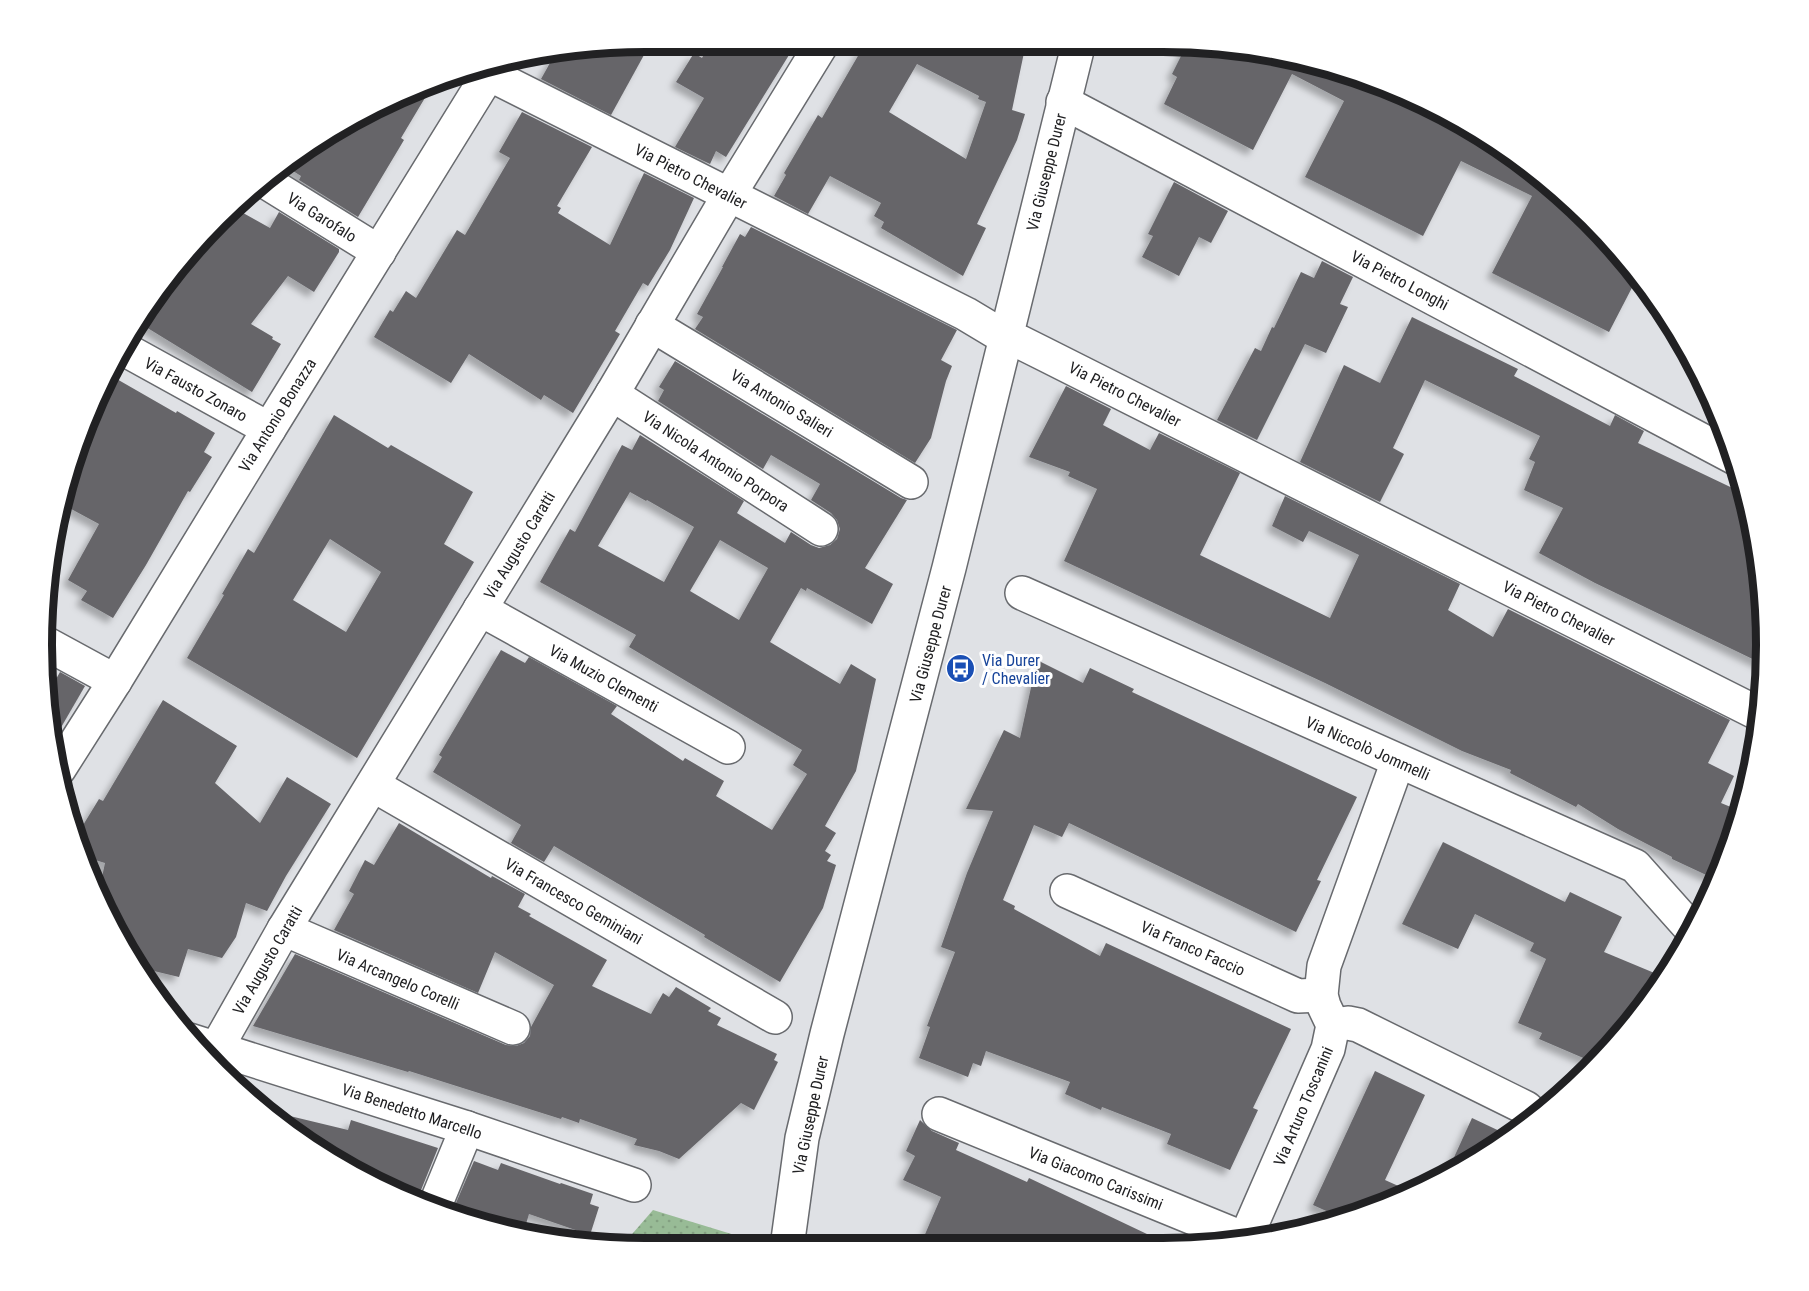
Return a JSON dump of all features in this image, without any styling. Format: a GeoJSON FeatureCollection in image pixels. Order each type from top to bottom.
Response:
{"type":"FeatureCollection","features":[{"type":"Feature","properties":{"kind":"street","name":"Via Augusto Caratti"},"geometry":{"type":"LineString","coordinates":[[205,1041],[284,929],[612,394],[729,195],[817,52]]}},
{"type":"Feature","properties":{"kind":"street","name":"Via Giuseppe Durer"},"geometry":{"type":"LineString","coordinates":[[788,1238],[805,1126],[830,1023],[960,528],[1076,52]]}},
{"type":"Feature","properties":{"kind":"street","name":"Via Pietro Chevalier"},"geometry":{"type":"LineString","coordinates":[[494,72],[729,195],[976,319],[1006,338],[1020,342],[1752,711]]}},
{"type":"Feature","properties":{"kind":"street","name":"Via Antonio Bonazza"},"geometry":{"type":"LineString","coordinates":[[64,761],[378,252],[481,76]]}},
{"type":"Feature","properties":{"kind":"street","name":"Via Pietro Longhi"},"geometry":{"type":"LineString","coordinates":[[1063,102],[1724,452]]}},
{"type":"Feature","properties":{"kind":"street","name":"Via Garofalo"},"geometry":{"type":"LineString","coordinates":[[272,186],[378,252]]}},
{"type":"Feature","properties":{"kind":"street","name":"Via Antonio Salieri"},"geometry":{"type":"LineString","coordinates":[[652,325],[911,482]]}},
{"type":"Feature","properties":{"kind":"street","name":"Via Fausto Zonaro"},"geometry":{"type":"LineString","coordinates":[[130,352],[268,429]]}},
{"type":"Feature","properties":{"kind":"street","name":"Via Nicola Antonio Porpora"},"geometry":{"type":"LineString","coordinates":[[612,394],[821,529]]}},
{"type":"Feature","properties":{"kind":"street","name":"Via Niccolò Jommelli"},"geometry":{"type":"LineString","coordinates":[[1022,593],[1635,866],[1687,924]]}},
{"type":"Feature","properties":{"kind":"street","name":"Via Muzio Clementi"},"geometry":{"type":"LineString","coordinates":[[480,609],[728,747]]}},
{"type":"Feature","properties":{"kind":"street"},"geometry":{"type":"LineString","coordinates":[[52,647],[115,681]]}},
{"type":"Feature","properties":{"kind":"street","name":"Via Arturo Toscanini"},"geometry":{"type":"LineString","coordinates":[[1251,1231],[1328,1049],[1333,1025],[1321,995],[1324,966],[1398,761]]}},
{"type":"Feature","properties":{"kind":"street","name":"Via Francesco Geminiani"},"geometry":{"type":"LineString","coordinates":[[373,785],[775,1017]]}},
{"type":"Feature","properties":{"kind":"street","name":"Via Franco Faccio"},"geometry":{"type":"LineString","coordinates":[[1067,891],[1298,996],[1321,995]]}},
{"type":"Feature","properties":{"kind":"street","name":"Via Arcangelo Corelli"},"geometry":{"type":"LineString","coordinates":[[284,929],[513,1028]]}},
{"type":"Feature","properties":{"kind":"street"},"geometry":{"type":"LineString","coordinates":[[1333,1025],[1348,1023],[1358,1025],[1530,1111]]}},
{"type":"Feature","properties":{"kind":"street","name":"Via Benedetto Marcello"},"geometry":{"type":"LineString","coordinates":[[209,1046],[467,1128],[634,1185]]}},
{"type":"Feature","properties":{"kind":"street","name":"Via Giacomo Carissimi"},"geometry":{"type":"LineString","coordinates":[[939,1114],[1230,1234]]}},
{"type":"Feature","properties":{"kind":"street"},"geometry":{"type":"LineString","coordinates":[[437,1200],[467,1128]]}},
{"type":"Feature","properties":{"kind":"green space"},"geometry":{"type":"Polygon","coordinates":[[[653,1210],[740,1238],[646,1238],[629,1238],[653,1210]]]}},
{"type":"Feature","properties":{"kind":"building"},"geometry":{"type":"Polygon","coordinates":[[[639,52],[644,55],[611,115],[541,79],[551,61],[607,54],[639,52]]]}},
{"type":"Feature","properties":{"kind":"building"},"geometry":{"type":"Polygon","coordinates":[[[705,52],[784,52],[789,55],[726,157],[716,151],[710,164],[675,147],[704,98],[676,82],[694,53],[702,58],[705,52]]]}},
{"type":"Feature","properties":{"kind":"building"},"geometry":{"type":"Polygon","coordinates":[[[860,52],[1024,52],[1012,110],[1025,114],[1017,140],[977,224],[986,228],[963,276],[881,228],[884,222],[874,216],[881,203],[830,176],[808,214],[774,196],[786,175],[784,173],[818,115],[822,118],[860,52]],[[917,64],[889,112],[966,159],[986,102],[978,99],[979,96],[917,64]]]}},
{"type":"Feature","properties":{"kind":"building"},"geometry":{"type":"Polygon","coordinates":[[[1183,53],[1279,64],[1354,84],[1426,114],[1460,132],[1493,152],[1554,200],[1583,226],[1634,285],[1609,332],[1492,273],[1532,196],[1461,161],[1423,236],[1305,177],[1344,101],[1292,74],[1253,150],[1164,104],[1177,77],[1172,74],[1183,53]]]}},
{"type":"Feature","properties":{"kind":"building"},"geometry":{"type":"Polygon","coordinates":[[[427,95],[401,138],[404,140],[358,217],[299,180],[301,176],[292,170],[316,152],[383,114],[427,95]]]}},
{"type":"Feature","properties":{"kind":"building"},"geometry":{"type":"Polygon","coordinates":[[[522,112],[592,147],[557,206],[561,208],[558,213],[610,245],[644,173],[694,198],[670,250],[648,286],[643,283],[615,331],[620,334],[573,413],[544,395],[541,400],[469,354],[451,383],[374,337],[390,310],[393,312],[406,291],[416,298],[457,230],[465,235],[510,158],[499,152],[522,112]]]}},
{"type":"Feature","properties":{"kind":"building"},"geometry":{"type":"Polygon","coordinates":[[[1174,182],[1228,211],[1211,243],[1199,237],[1179,276],[1142,257],[1153,236],[1148,234],[1174,182]]]}},
{"type":"Feature","properties":{"kind":"building"},"geometry":{"type":"Polygon","coordinates":[[[242,212],[270,228],[279,212],[339,249],[339,252],[314,292],[288,276],[251,324],[281,344],[252,392],[145,327],[200,255],[242,212]]]}},
{"type":"Feature","properties":{"kind":"building"},"geometry":{"type":"Polygon","coordinates":[[[751,227],[957,330],[941,360],[952,366],[931,438],[915,463],[695,329],[703,317],[697,314],[740,234],[745,237],[751,227]]]}},
{"type":"Feature","properties":{"kind":"building"},"geometry":{"type":"Polygon","coordinates":[[[1322,261],[1353,277],[1340,304],[1348,307],[1326,353],[1305,344],[1257,440],[1217,420],[1255,348],[1261,351],[1301,272],[1314,278],[1322,261]]]}},
{"type":"Feature","properties":{"kind":"building"},"geometry":{"type":"Polygon","coordinates":[[[1412,317],[1518,369],[1514,376],[1610,426],[1615,415],[1644,431],[1638,443],[1735,489],[1751,568],[1755,607],[1756,660],[1595,583],[1539,553],[1563,508],[1524,490],[1535,462],[1529,459],[1540,436],[1425,380],[1393,448],[1404,454],[1380,502],[1300,462],[1344,365],[1380,383],[1412,317]]]}},
{"type":"Feature","properties":{"kind":"building"},"geometry":{"type":"Polygon","coordinates":[[[675,361],[907,500],[865,568],[893,584],[872,624],[807,588],[806,591],[801,588],[770,642],[840,684],[851,664],[876,679],[856,771],[825,826],[836,833],[825,851],[831,855],[827,861],[836,865],[823,908],[780,982],[554,846],[544,862],[511,843],[521,825],[433,772],[442,757],[439,755],[501,650],[525,663],[529,657],[617,706],[611,714],[683,761],[685,758],[724,781],[716,796],[772,830],[807,774],[793,765],[802,750],[629,647],[636,635],[540,582],[570,529],[575,532],[622,445],[632,450],[640,435],[744,501],[737,513],[785,543],[791,532],[819,548],[830,545],[837,539],[840,529],[837,520],[831,513],[811,500],[820,484],[771,455],[763,469],[658,401],[664,390],[659,387],[675,361]],[[630,492],[598,546],[664,582],[694,527],[630,492]],[[720,540],[690,591],[739,620],[768,568],[720,540]]]}},
{"type":"Feature","properties":{"kind":"building"},"geometry":{"type":"Polygon","coordinates":[[[116,379],[215,433],[204,452],[212,457],[190,492],[188,491],[113,618],[81,600],[87,591],[68,580],[99,524],[69,508],[84,455],[116,379]]]}},
{"type":"Feature","properties":{"kind":"building"},"geometry":{"type":"Polygon","coordinates":[[[1066,386],[1111,409],[1103,425],[1150,450],[1159,433],[1240,473],[1200,555],[1330,618],[1359,555],[1309,531],[1303,542],[1272,526],[1285,496],[1460,584],[1448,610],[1493,637],[1508,609],[1730,720],[1708,763],[1734,776],[1721,803],[1733,808],[1709,876],[1672,859],[1578,804],[1576,807],[1510,773],[1511,770],[1462,751],[1325,683],[1064,561],[1097,489],[1068,476],[1070,472],[1029,457],[1066,386]]]}},
{"type":"Feature","properties":{"kind":"building"},"geometry":{"type":"Polygon","coordinates":[[[334,415],[388,448],[391,445],[473,492],[444,544],[474,562],[357,758],[187,658],[248,549],[254,553],[334,415]],[[330,539],[293,600],[346,632],[381,572],[330,539]]]}},
{"type":"Feature","properties":{"kind":"building"},"geometry":{"type":"Polygon","coordinates":[[[1037,660],[1083,683],[1090,668],[1134,689],[1132,692],[1357,797],[1317,880],[1321,881],[1296,932],[1069,823],[1062,837],[1034,825],[1003,900],[1015,906],[1014,909],[1100,956],[1106,943],[1291,1029],[1253,1108],[1258,1110],[1230,1170],[1167,1144],[1171,1134],[1102,1107],[1101,1110],[1065,1094],[1070,1082],[986,1051],[981,1066],[973,1063],[968,1077],[919,1058],[930,1027],[927,1026],[955,952],[941,947],[967,873],[993,811],[966,809],[1004,730],[1020,738],[1037,660]]]}},
{"type":"Feature","properties":{"kind":"building"},"geometry":{"type":"Polygon","coordinates":[[[60,672],[85,686],[59,731],[58,723],[54,683],[60,672]]]}},
{"type":"Feature","properties":{"kind":"building"},"geometry":{"type":"Polygon","coordinates":[[[163,700],[237,746],[215,783],[260,823],[287,777],[331,804],[267,911],[246,903],[236,937],[222,958],[188,949],[179,977],[149,970],[114,908],[101,880],[105,863],[93,859],[82,828],[99,799],[103,801],[163,700]]]}},
{"type":"Feature","properties":{"kind":"building"},"geometry":{"type":"Polygon","coordinates":[[[399,823],[491,878],[492,876],[525,894],[518,907],[531,914],[529,916],[607,960],[592,986],[651,1014],[663,993],[669,997],[676,987],[711,1008],[708,1011],[721,1018],[717,1025],[777,1054],[774,1060],[778,1062],[754,1110],[741,1103],[679,1159],[634,1145],[637,1139],[580,1119],[579,1123],[562,1117],[561,1119],[409,1071],[253,1026],[295,954],[506,1045],[516,1046],[524,1043],[530,1036],[531,1027],[554,985],[495,952],[478,993],[334,930],[354,894],[349,891],[365,860],[374,865],[399,823]]]}},
{"type":"Feature","properties":{"kind":"building"},"geometry":{"type":"Polygon","coordinates":[[[1443,842],[1565,902],[1570,892],[1622,917],[1604,952],[1657,974],[1634,1006],[1588,1060],[1539,1039],[1542,1033],[1518,1023],[1546,959],[1530,951],[1534,943],[1475,914],[1458,949],[1402,924],[1443,842]]]}},
{"type":"Feature","properties":{"kind":"building"},"geometry":{"type":"Polygon","coordinates":[[[1375,1071],[1425,1095],[1385,1180],[1402,1188],[1332,1214],[1313,1205],[1375,1071]]]}},
{"type":"Feature","properties":{"kind":"building"},"geometry":{"type":"Polygon","coordinates":[[[283,1114],[348,1130],[351,1120],[438,1148],[420,1193],[349,1159],[316,1139],[283,1114]]]}},
{"type":"Feature","properties":{"kind":"building"},"geometry":{"type":"Polygon","coordinates":[[[1472,1118],[1502,1132],[1493,1139],[1451,1164],[1472,1118]]]}},
{"type":"Feature","properties":{"kind":"building"},"geometry":{"type":"Polygon","coordinates":[[[920,1120],[932,1131],[959,1143],[956,1150],[1027,1182],[1029,1178],[1155,1238],[923,1238],[941,1197],[903,1180],[915,1156],[906,1151],[920,1120]]]}},
{"type":"Feature","properties":{"kind":"building"},"geometry":{"type":"Polygon","coordinates":[[[474,1161],[498,1170],[501,1163],[593,1194],[590,1204],[599,1207],[590,1235],[529,1214],[525,1226],[454,1207],[474,1161]]]}},
{"type":"Feature","properties":{"kind":"place","name":"Via Durer / Chevalier"},"geometry":{"type":"Point","coordinates":[961,669]}}]}
